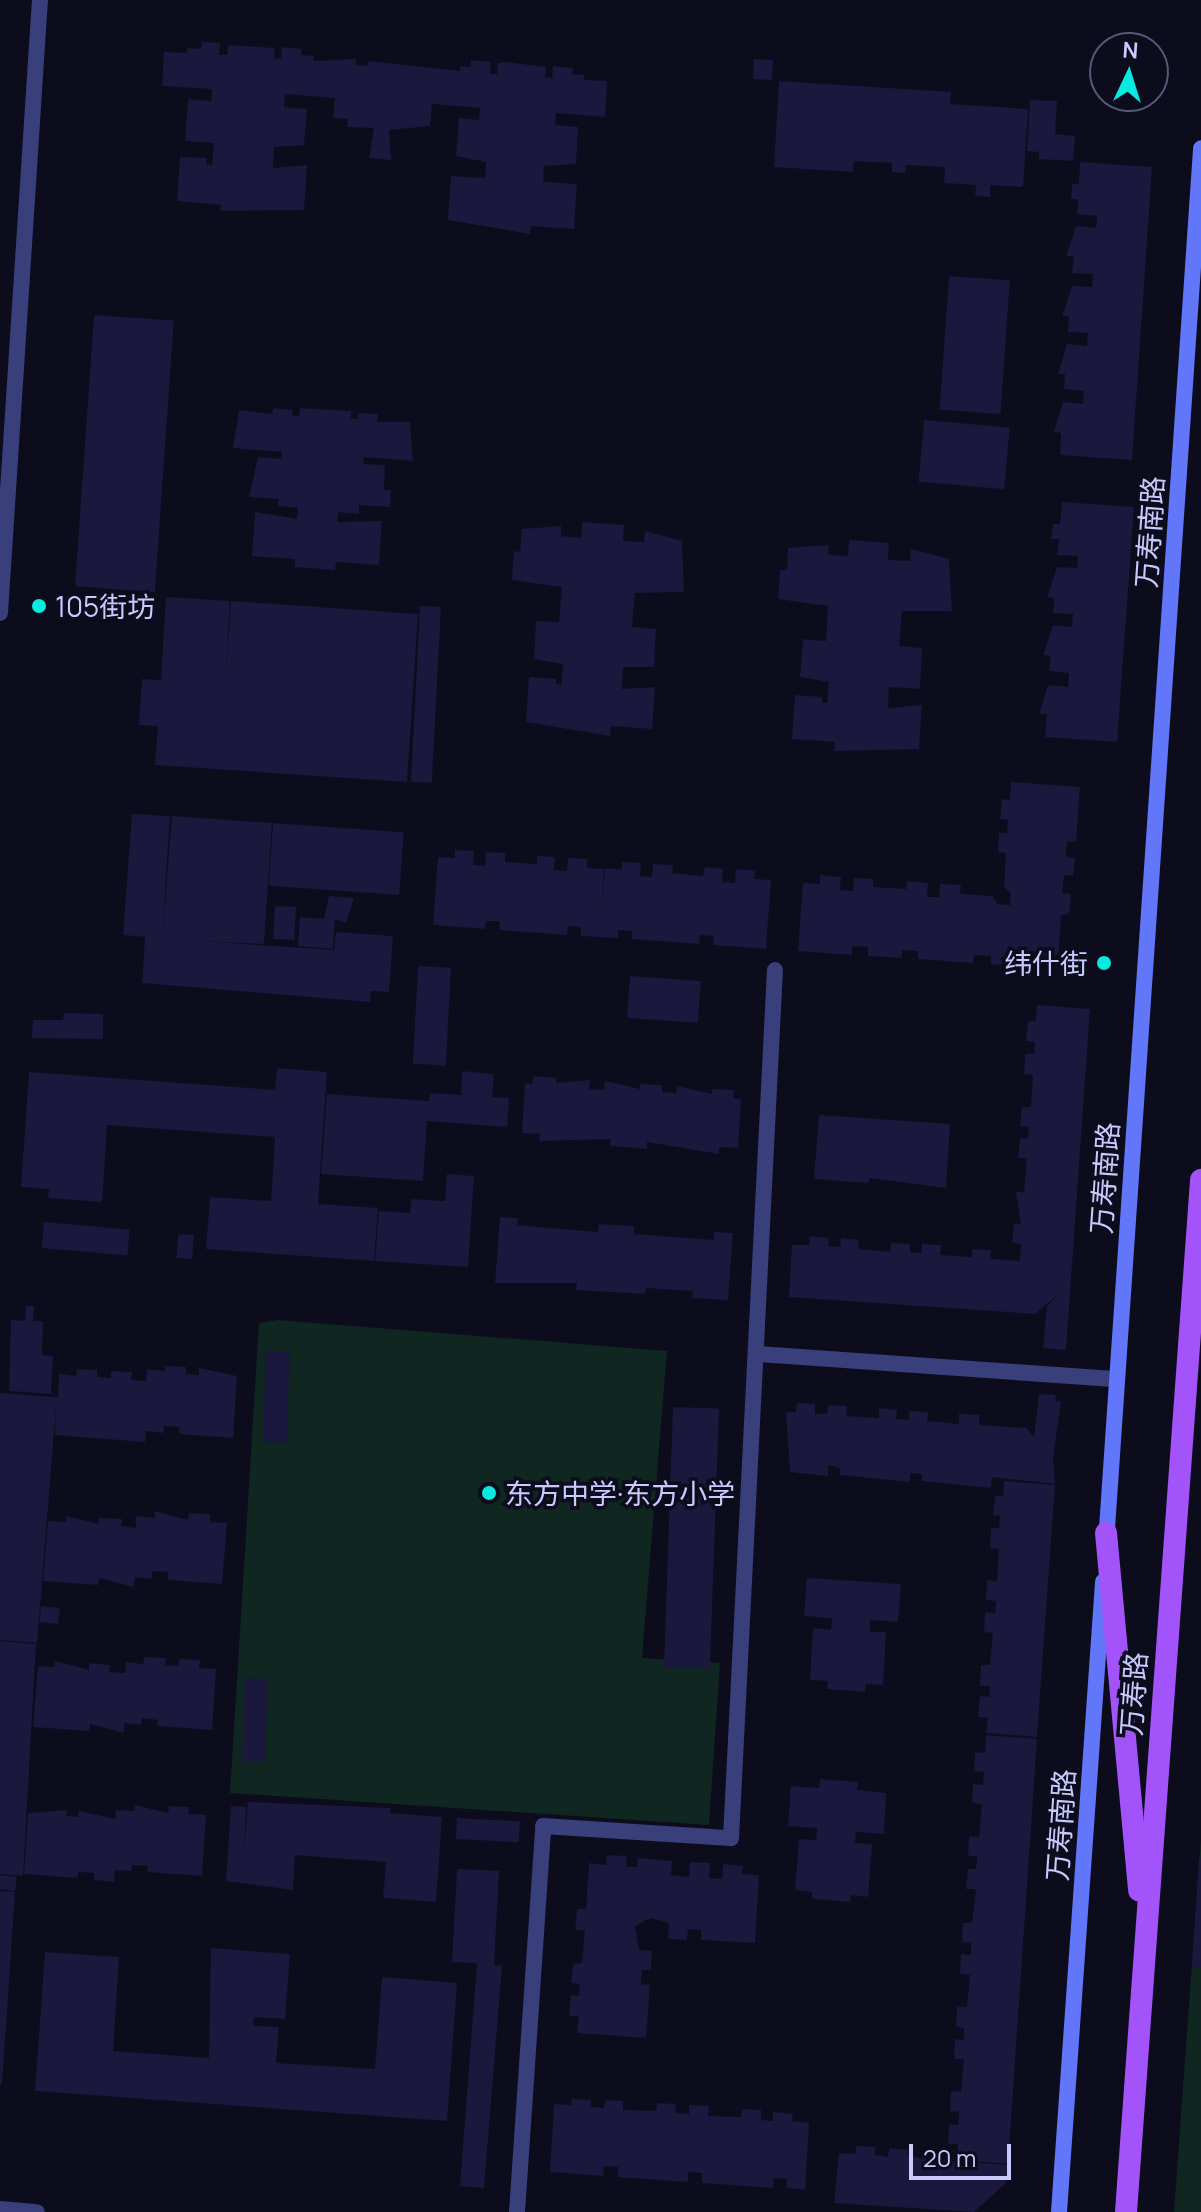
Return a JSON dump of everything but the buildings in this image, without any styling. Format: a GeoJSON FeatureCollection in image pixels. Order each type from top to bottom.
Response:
{"type":"FeatureCollection","features":[{"type":"Feature","properties":{"kind":"main road","name":"万寿南路"},"geometry":{"type":"LineString","coordinates":[[1059,2212],[1201,148]]}},
{"type":"Feature","properties":{"kind":"main road","name":"万寿路"},"geometry":{"type":"LineString","coordinates":[[1126,2212],[1201,1180]]}},
{"type":"Feature","properties":{"kind":"main road"},"geometry":{"type":"LineString","coordinates":[[1106,1533],[1145,1955]]}},
{"type":"Feature","properties":{"kind":"street"},"geometry":{"type":"LineString","coordinates":[[0,613],[40,0]]}},
{"type":"Feature","properties":{"kind":"street"},"geometry":{"type":"LineString","coordinates":[[517,2212],[543,1826],[731,1838],[775,970]]}},
{"type":"Feature","properties":{"kind":"street"},"geometry":{"type":"LineString","coordinates":[[757,1354],[1117,1379]]}},
{"type":"Feature","properties":{"kind":"street"},"geometry":{"type":"LineString","coordinates":[[0,2209],[37,2212]]}},
{"type":"Feature","properties":{"kind":"green space"},"geometry":{"type":"Polygon","coordinates":[[[278,1320],[667,1351],[642,1658],[720,1663],[709,1825],[230,1793],[259,1323],[278,1320]]]}},
{"type":"Feature","properties":{"kind":"green space"},"geometry":{"type":"Polygon","coordinates":[[[1201,1839],[1201,2212],[1174,2212],[1201,1839]]]}},
{"type":"Feature","properties":{"kind":"place","name":"105街坊"},"geometry":{"type":"Point","coordinates":[39,606]}},
{"type":"Feature","properties":{"kind":"place","name":"纬什街"},"geometry":{"type":"Point","coordinates":[1104,963]}},
{"type":"Feature","properties":{"kind":"place","name":"东方中学·东方小学"},"geometry":{"type":"Point","coordinates":[489,1493]}}]}
